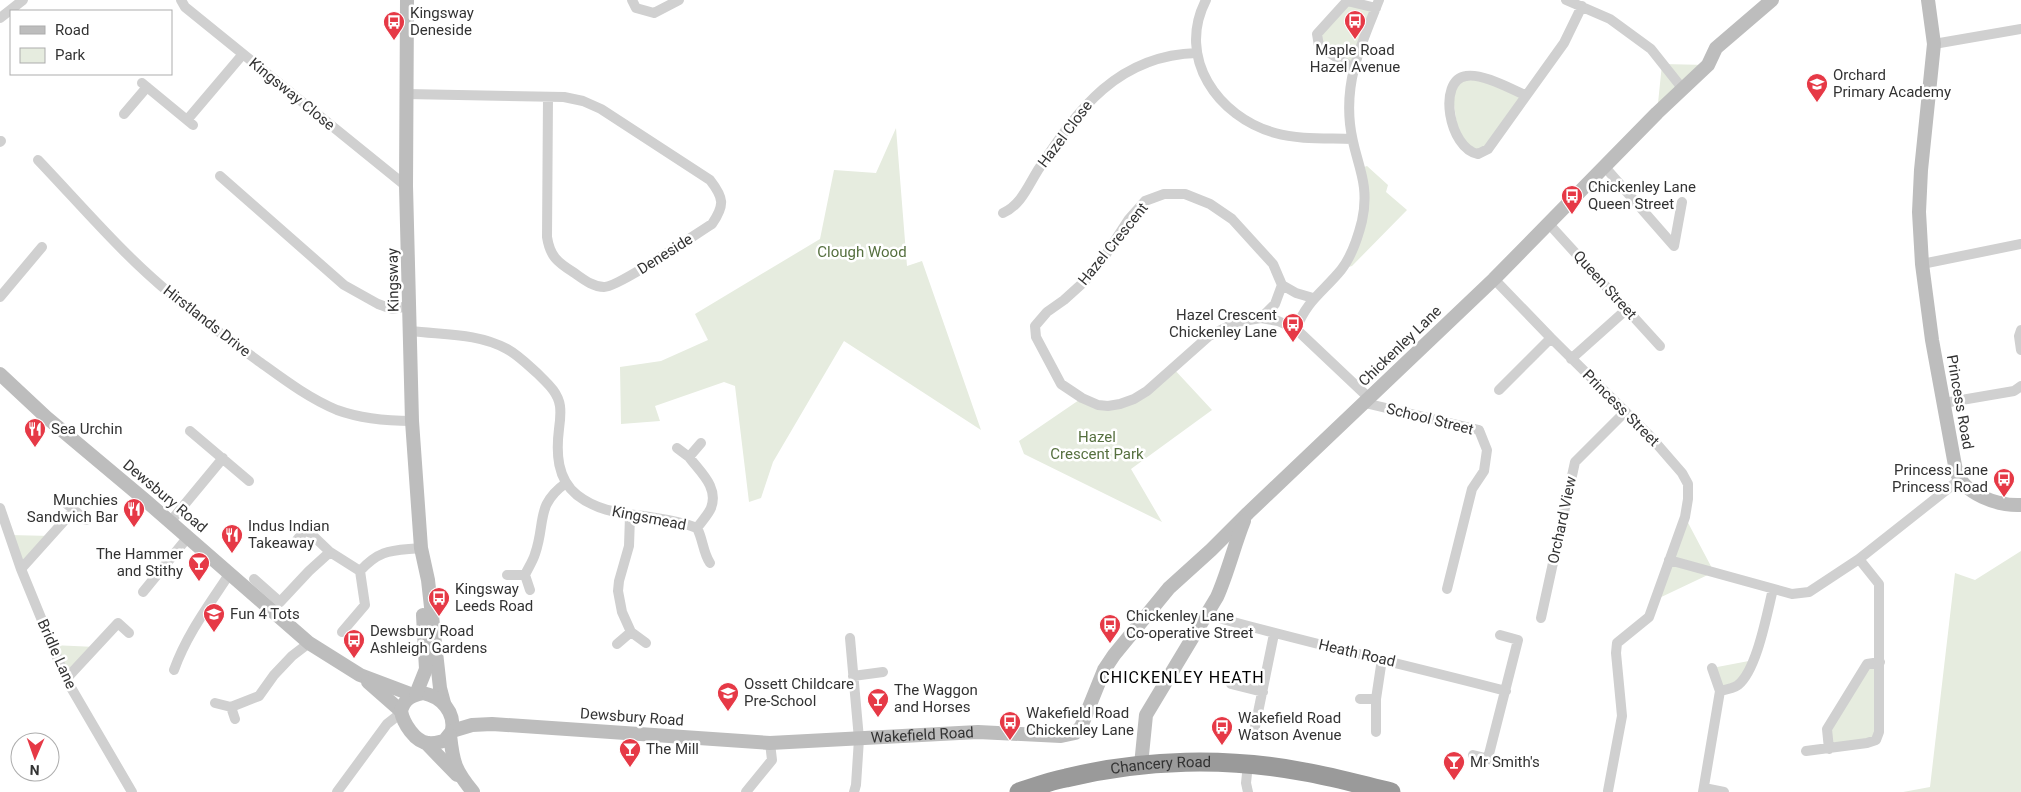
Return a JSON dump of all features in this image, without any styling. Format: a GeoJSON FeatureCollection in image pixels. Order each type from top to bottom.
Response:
{"type":"FeatureCollection","features":[{"type":"Feature","properties":{"kind":"highway","name":"Chancery Road"},"geometry":{"type":"LineString","coordinates":[[1018,792],[1066,778],[1140,765],[1191,762],[1248,764],[1306,772],[1391,792]]}},
{"type":"Feature","properties":{"kind":"street"},"geometry":{"type":"LineString","coordinates":[[12,10],[23,0]]}},
{"type":"Feature","properties":{"kind":"street","name":"Kingsway Close"},"geometry":{"type":"LineString","coordinates":[[181,0],[185,7],[406,186]]}},
{"type":"Feature","properties":{"kind":"street","name":"Kingsway"},"geometry":{"type":"LineString","coordinates":[[406,0],[406,186],[412,421],[422,553],[421,580],[426,669],[415,695]]}},
{"type":"Feature","properties":{"kind":"street"},"geometry":{"type":"LineString","coordinates":[[632,0],[636,8],[654,13],[679,0]]}},
{"type":"Feature","properties":{"kind":"street"},"geometry":{"type":"LineString","coordinates":[[1206,0],[1200,10],[1196,33],[1197,54],[1203,75],[1214,94],[1240,118],[1257,127],[1296,138],[1352,139]]}},
{"type":"Feature","properties":{"kind":"street"},"geometry":{"type":"LineString","coordinates":[[1566,0],[1610,19],[1651,49],[1682,88]]}},
{"type":"Feature","properties":{"kind":"street","name":"Chickenley Lane"},"geometry":{"type":"LineString","coordinates":[[1075,733],[1086,719],[1104,670],[1169,588],[1494,278],[1682,88],[1708,65],[1716,48],[1772,0]]}},
{"type":"Feature","properties":{"kind":"street","name":"Princess Road"},"geometry":{"type":"LineString","coordinates":[[1928,0],[1934,44],[1921,170],[1919,212],[1922,264],[1932,340],[1959,480]]}},
{"type":"Feature","properties":{"kind":"street"},"geometry":{"type":"LineString","coordinates":[[1296,329],[1301,316],[1313,298],[1342,269],[1351,252],[1361,223],[1365,190],[1352,139],[1349,105],[1350,85],[1353,68],[1377,4],[1347,1],[1317,34],[1319,46],[1353,68]]}},
{"type":"Feature","properties":{"kind":"street"},"geometry":{"type":"LineString","coordinates":[[1526,95],[1477,77],[1467,76],[1460,78],[1452,90],[1450,114],[1456,134],[1464,147],[1468,151],[1478,154],[1488,149],[1564,42],[1582,6]]}},
{"type":"Feature","properties":{"kind":"street"},"geometry":{"type":"LineString","coordinates":[[1934,44],[2020,30],[2021,41]]}},
{"type":"Feature","properties":{"kind":"street"},"geometry":{"type":"LineString","coordinates":[[124,114],[144,85],[190,122],[243,54]]}},
{"type":"Feature","properties":{"kind":"street","name":"Hazel Close"},"geometry":{"type":"LineString","coordinates":[[1003,213],[1018,204],[1052,150],[1080,112],[1107,84],[1152,61],[1181,54],[1197,54]]}},
{"type":"Feature","properties":{"kind":"street","name":"Deneside"},"geometry":{"type":"LineString","coordinates":[[406,94],[564,97],[582,100],[601,109],[710,180],[719,192],[722,201],[720,213],[712,224],[625,279],[605,288],[594,285],[561,264],[548,249],[547,237],[548,97]]}},
{"type":"Feature","properties":{"kind":"street","name":"Hirstlands Drive"},"geometry":{"type":"LineString","coordinates":[[38,160],[122,248],[171,294],[292,385],[314,399],[361,417],[386,421],[412,421]]}},
{"type":"Feature","properties":{"kind":"street"},"geometry":{"type":"LineString","coordinates":[[1604,166],[1674,246],[1682,202]]}},
{"type":"Feature","properties":{"kind":"street"},"geometry":{"type":"LineString","coordinates":[[220,176],[328,273],[361,296],[392,309],[409,306]]}},
{"type":"Feature","properties":{"kind":"street","name":"Hazel Crescent"},"geometry":{"type":"LineString","coordinates":[[1282,285],[1273,264],[1232,219],[1210,204],[1185,194],[1164,194],[1145,201],[1129,219],[1101,262],[1085,280],[1064,300],[1047,312],[1034,326],[1036,337],[1061,384],[1082,398],[1098,405],[1108,406],[1134,399],[1147,391],[1209,336],[1237,322],[1261,318],[1278,321],[1296,329],[1367,401]]}},
{"type":"Feature","properties":{"kind":"street","name":"Queen Street"},"geometry":{"type":"LineString","coordinates":[[1549,224],[1660,346]]}},
{"type":"Feature","properties":{"kind":"street"},"geometry":{"type":"LineString","coordinates":[[1922,264],[2021,244]]}},
{"type":"Feature","properties":{"kind":"street"},"geometry":{"type":"LineString","coordinates":[[0,297],[42,247]]}},
{"type":"Feature","properties":{"kind":"street","name":"Princess Street"},"geometry":{"type":"LineString","coordinates":[[1494,278],[1682,473],[1688,484],[1688,499],[1685,517],[1669,560]]}},
{"type":"Feature","properties":{"kind":"street"},"geometry":{"type":"LineString","coordinates":[[1261,318],[1275,304],[1282,285],[1296,293],[1313,298]]}},
{"type":"Feature","properties":{"kind":"street"},"geometry":{"type":"LineString","coordinates":[[1571,359],[1627,309]]}},
{"type":"Feature","properties":{"kind":"street"},"geometry":{"type":"LineString","coordinates":[[2021,330],[2019,336],[2021,350]]}},
{"type":"Feature","properties":{"kind":"street","name":"Kingsmead"},"geometry":{"type":"LineString","coordinates":[[411,331],[470,336],[491,342],[508,349],[544,380],[556,394],[560,408],[558,464],[566,483],[576,494],[595,506],[630,516],[662,519],[697,528]]}},
{"type":"Feature","properties":{"kind":"street"},"geometry":{"type":"LineString","coordinates":[[1499,390],[1551,338]]}},
{"type":"Feature","properties":{"kind":"street","name":"Dewsbury Road"},"geometry":{"type":"LineString","coordinates":[[0,374],[46,417],[230,573],[309,643],[360,675],[401,712]]}},
{"type":"Feature","properties":{"kind":"street"},"geometry":{"type":"LineString","coordinates":[[1944,403],[2014,391],[2021,386]]}},
{"type":"Feature","properties":{"kind":"street","name":"School Street"},"geometry":{"type":"LineString","coordinates":[[1367,401],[1479,430],[1487,450],[1484,471],[1472,489],[1448,589]]}},
{"type":"Feature","properties":{"kind":"street","name":"Orchard View"},"geometry":{"type":"LineString","coordinates":[[1541,618],[1575,462],[1625,412]]}},
{"type":"Feature","properties":{"kind":"street"},"geometry":{"type":"LineString","coordinates":[[190,431],[249,481]]}},
{"type":"Feature","properties":{"kind":"street"},"geometry":{"type":"LineString","coordinates":[[689,456],[701,443]]}},
{"type":"Feature","properties":{"kind":"street","name":"Kingsmead"},"geometry":{"type":"LineString","coordinates":[[677,448],[689,456],[708,480],[712,490],[710,509],[697,528]]}},
{"type":"Feature","properties":{"kind":"street"},"geometry":{"type":"LineString","coordinates":[[170,522],[223,458]]}},
{"type":"Feature","properties":{"kind":"street"},"geometry":{"type":"LineString","coordinates":[[1608,791],[1622,716],[1616,653],[1617,643],[1649,617],[1669,560],[1792,594],[1809,592],[1860,559],[1959,480],[1968,488],[1992,501],[2021,505]]}},
{"type":"Feature","properties":{"kind":"street"},"geometry":{"type":"LineString","coordinates":[[530,590],[525,575],[536,552],[542,514],[546,503],[555,490],[566,483]]}},
{"type":"Feature","properties":{"kind":"street"},"geometry":{"type":"LineString","coordinates":[[62,500],[86,520]]}},
{"type":"Feature","properties":{"kind":"street","name":"Bridle Lane"},"geometry":{"type":"LineString","coordinates":[[0,508],[21,569],[66,679],[132,792]]}},
{"type":"Feature","properties":{"kind":"street"},"geometry":{"type":"LineString","coordinates":[[21,569],[74,510]]}},
{"type":"Feature","properties":{"kind":"street"},"geometry":{"type":"LineString","coordinates":[[1140,765],[1146,715],[1208,614],[1224,582],[1234,544],[1248,513]]}},
{"type":"Feature","properties":{"kind":"street"},"geometry":{"type":"LineString","coordinates":[[630,516],[629,546],[619,581],[618,592],[622,612],[631,632],[646,643]]}},
{"type":"Feature","properties":{"kind":"street","name":"Kingsmead"},"geometry":{"type":"LineString","coordinates":[[697,528],[704,546],[705,556],[710,563]]}},
{"type":"Feature","properties":{"kind":"street"},"geometry":{"type":"LineString","coordinates":[[297,540],[306,530],[330,552],[360,571],[365,605],[342,632]]}},
{"type":"Feature","properties":{"kind":"street"},"geometry":{"type":"LineString","coordinates":[[143,592],[188,537]]}},
{"type":"Feature","properties":{"kind":"street"},"geometry":{"type":"LineString","coordinates":[[1211,550],[1228,566]]}},
{"type":"Feature","properties":{"kind":"street"},"geometry":{"type":"LineString","coordinates":[[254,579],[280,602],[330,552]]}},
{"type":"Feature","properties":{"kind":"street"},"geometry":{"type":"LineString","coordinates":[[360,571],[374,558],[385,552],[422,553]]}},
{"type":"Feature","properties":{"kind":"street","name":"Kingsway"},"geometry":{"type":"LineString","coordinates":[[422,553],[428,580],[440,688],[445,705]]}},
{"type":"Feature","properties":{"kind":"street"},"geometry":{"type":"LineString","coordinates":[[1806,751],[1829,749],[1876,740],[1879,732],[1879,584],[1860,559]]}},
{"type":"Feature","properties":{"kind":"street"},"geometry":{"type":"LineString","coordinates":[[174,670],[181,651],[196,623],[230,573]]}},
{"type":"Feature","properties":{"kind":"street"},"geometry":{"type":"LineString","coordinates":[[507,575],[525,575]]}},
{"type":"Feature","properties":{"kind":"street"},"geometry":{"type":"LineString","coordinates":[[1720,691],[1738,686],[1754,660],[1774,589]]}},
{"type":"Feature","properties":{"kind":"street","name":"Heath Road"},"geometry":{"type":"LineString","coordinates":[[1208,614],[1274,634],[1506,691]]}},
{"type":"Feature","properties":{"kind":"street"},"geometry":{"type":"LineString","coordinates":[[66,679],[118,623],[130,633]]}},
{"type":"Feature","properties":{"kind":"street"},"geometry":{"type":"LineString","coordinates":[[618,644],[631,632]]}},
{"type":"Feature","properties":{"kind":"street"},"geometry":{"type":"LineString","coordinates":[[1254,732],[1274,634]]}},
{"type":"Feature","properties":{"kind":"street"},"geometry":{"type":"LineString","coordinates":[[1488,758],[1518,640],[1500,635]]}},
{"type":"Feature","properties":{"kind":"street"},"geometry":{"type":"LineString","coordinates":[[850,638],[858,739],[854,792]]}},
{"type":"Feature","properties":{"kind":"street"},"geometry":{"type":"LineString","coordinates":[[215,703],[231,707],[259,696],[274,675],[292,656],[309,643]]}},
{"type":"Feature","properties":{"kind":"street"},"geometry":{"type":"LineString","coordinates":[[1376,732],[1376,699],[1382,659]]}},
{"type":"Feature","properties":{"kind":"street"},"geometry":{"type":"LineString","coordinates":[[1829,749],[1827,729],[1867,664],[1880,662]]}},
{"type":"Feature","properties":{"kind":"street"},"geometry":{"type":"LineString","coordinates":[[1712,668],[1720,691],[1703,790],[1724,792]]}},
{"type":"Feature","properties":{"kind":"street"},"geometry":{"type":"LineString","coordinates":[[853,676],[883,672]]}},
{"type":"Feature","properties":{"kind":"street","name":"Dewsbury Road"},"geometry":{"type":"LineString","coordinates":[[360,675],[415,695]]}},
{"type":"Feature","properties":{"kind":"street"},"geometry":{"type":"LineString","coordinates":[[1231,684],[1263,692]]}},
{"type":"Feature","properties":{"kind":"street"},"geometry":{"type":"LineString","coordinates":[[337,792],[387,724],[401,712],[407,699],[415,695],[430,694],[445,705],[453,725],[451,733],[452,754],[458,773],[471,790]]}},
{"type":"Feature","properties":{"kind":"street"},"geometry":{"type":"LineString","coordinates":[[1360,699],[1376,699]]}},
{"type":"Feature","properties":{"kind":"street","name":"Dewsbury Road"},"geometry":{"type":"LineString","coordinates":[[445,705],[460,714],[492,724]]}},
{"type":"Feature","properties":{"kind":"street"},"geometry":{"type":"LineString","coordinates":[[231,707],[235,720]]}},
{"type":"Feature","properties":{"kind":"street"},"geometry":{"type":"LineString","coordinates":[[401,712],[408,728],[426,743],[471,790]]}},
{"type":"Feature","properties":{"kind":"street","name":"Dewsbury Road"},"geometry":{"type":"LineString","coordinates":[[451,733],[472,725],[492,724],[770,743]]}},
{"type":"Feature","properties":{"kind":"street","name":"Wakefield Road"},"geometry":{"type":"LineString","coordinates":[[770,743],[978,732],[1061,736],[1075,733]]}},
{"type":"Feature","properties":{"kind":"street"},"geometry":{"type":"LineString","coordinates":[[426,743],[444,741],[451,733]]}},
{"type":"Feature","properties":{"kind":"street"},"geometry":{"type":"LineString","coordinates":[[746,792],[772,760],[770,743]]}},
{"type":"Feature","properties":{"kind":"street"},"geometry":{"type":"LineString","coordinates":[[1473,755],[1502,762]]}},
{"type":"Feature","properties":{"kind":"street"},"geometry":{"type":"LineString","coordinates":[[1248,764],[1246,783],[1248,792]]}},
{"type":"Feature","properties":{"kind":"green space"},"geometry":{"type":"Polygon","coordinates":[[[1347,1],[1376,8],[1353,68],[1319,46],[1317,34],[1347,1]]]}},
{"type":"Feature","properties":{"kind":"green space"},"geometry":{"type":"Polygon","coordinates":[[[1662,64],[1708,65],[1657,113],[1662,64]]]}},
{"type":"Feature","properties":{"kind":"green space"},"geometry":{"type":"Polygon","coordinates":[[[1467,76],[1525,95],[1483,153],[1459,140],[1452,90],[1467,76]]]}},
{"type":"Feature","properties":{"kind":"green space","name":"Clough Wood"},"geometry":{"type":"Polygon","coordinates":[[[896,128],[907,266],[922,261],[981,430],[844,341],[773,462],[761,498],[749,502],[735,386],[724,382],[655,406],[660,421],[621,424],[620,367],[661,361],[708,340],[695,314],[820,239],[834,170],[876,173],[896,128]]]}},
{"type":"Feature","properties":{"kind":"green space"},"geometry":{"type":"Polygon","coordinates":[[[1367,166],[1388,185],[1386,192],[1407,210],[1352,266],[1342,269],[1361,223],[1361,168],[1367,166]]]}},
{"type":"Feature","properties":{"kind":"green space","name":"Hazel Crescent Park"},"geometry":{"type":"Polygon","coordinates":[[[1173,368],[1212,410],[1131,469],[1162,522],[1024,454],[1019,441],[1082,398],[1120,404],[1173,368]]]}},
{"type":"Feature","properties":{"kind":"green space"},"geometry":{"type":"Polygon","coordinates":[[[1685,517],[1714,572],[1655,600],[1685,517]]]}},
{"type":"Feature","properties":{"kind":"green space"},"geometry":{"type":"Polygon","coordinates":[[[9,535],[52,536],[21,569],[9,535]]]}},
{"type":"Feature","properties":{"kind":"green space"},"geometry":{"type":"Polygon","coordinates":[[[2021,551],[2021,792],[1903,792],[1930,787],[1955,573],[1975,580],[2021,551]]]}},
{"type":"Feature","properties":{"kind":"green space"},"geometry":{"type":"Polygon","coordinates":[[[52,645],[96,647],[66,679],[52,645]]]}},
{"type":"Feature","properties":{"kind":"green space"},"geometry":{"type":"Polygon","coordinates":[[[1754,660],[1746,675],[1720,691],[1712,668],[1754,660]]]}},
{"type":"Feature","properties":{"kind":"green space"},"geometry":{"type":"Polygon","coordinates":[[[1880,662],[1876,740],[1829,749],[1827,729],[1867,664],[1880,662]]]}},
{"type":"Feature","properties":{"kind":"place","name":"Maple Road Hazel Avenue"},"geometry":{"type":"Point","coordinates":[1355,40]}},
{"type":"Feature","properties":{"kind":"place","name":"Kingsway Deneside"},"geometry":{"type":"Point","coordinates":[394,41]}},
{"type":"Feature","properties":{"kind":"place","name":"Orchard Primary Academy"},"geometry":{"type":"Point","coordinates":[1817,103]}},
{"type":"Feature","properties":{"kind":"place","name":"Chickenley Lane Queen Street"},"geometry":{"type":"Point","coordinates":[1572,215]}},
{"type":"Feature","properties":{"kind":"place","name":"Hazel Crescent Chickenley Lane"},"geometry":{"type":"Point","coordinates":[1293,343]}},
{"type":"Feature","properties":{"kind":"place","name":"Sea Urchin"},"geometry":{"type":"Point","coordinates":[35,448]}},
{"type":"Feature","properties":{"kind":"place","name":"Princess Lane Princess Road"},"geometry":{"type":"Point","coordinates":[2004,498]}},
{"type":"Feature","properties":{"kind":"place","name":"Munchies Sandwich Bar"},"geometry":{"type":"Point","coordinates":[134,528]}},
{"type":"Feature","properties":{"kind":"place","name":"Indus Indian Takeaway"},"geometry":{"type":"Point","coordinates":[232,554]}},
{"type":"Feature","properties":{"kind":"place","name":"The Hammer and Stithy"},"geometry":{"type":"Point","coordinates":[199,582]}},
{"type":"Feature","properties":{"kind":"place","name":"Kingsway Leeds Road"},"geometry":{"type":"Point","coordinates":[439,617]}},
{"type":"Feature","properties":{"kind":"place","name":"Fun 4 Tots"},"geometry":{"type":"Point","coordinates":[214,633]}},
{"type":"Feature","properties":{"kind":"place","name":"Chickenley Lane Co-operative Street"},"geometry":{"type":"Point","coordinates":[1110,644]}},
{"type":"Feature","properties":{"kind":"place","name":"Dewsbury Road Ashleigh Gardens"},"geometry":{"type":"Point","coordinates":[354,659]}},
{"type":"Feature","properties":{"kind":"place","name":"Ossett Childcare Pre-School"},"geometry":{"type":"Point","coordinates":[728,712]}},
{"type":"Feature","properties":{"kind":"place","name":"The Waggon and Horses"},"geometry":{"type":"Point","coordinates":[878,718]}},
{"type":"Feature","properties":{"kind":"place","name":"Wakefield Road Chickenley Lane"},"geometry":{"type":"Point","coordinates":[1010,741]}},
{"type":"Feature","properties":{"kind":"place","name":"Wakefield Road Watson Avenue"},"geometry":{"type":"Point","coordinates":[1222,746]}},
{"type":"Feature","properties":{"kind":"place","name":"The Mill"},"geometry":{"type":"Point","coordinates":[630,768]}},
{"type":"Feature","properties":{"kind":"place","name":"Mr Smith's"},"geometry":{"type":"Point","coordinates":[1454,781]}},
{"type":"Feature","properties":{"kind":"district","name":"CHICKENLEY HEATH"},"geometry":{"type":"Point","coordinates":[1182,677]}}]}
